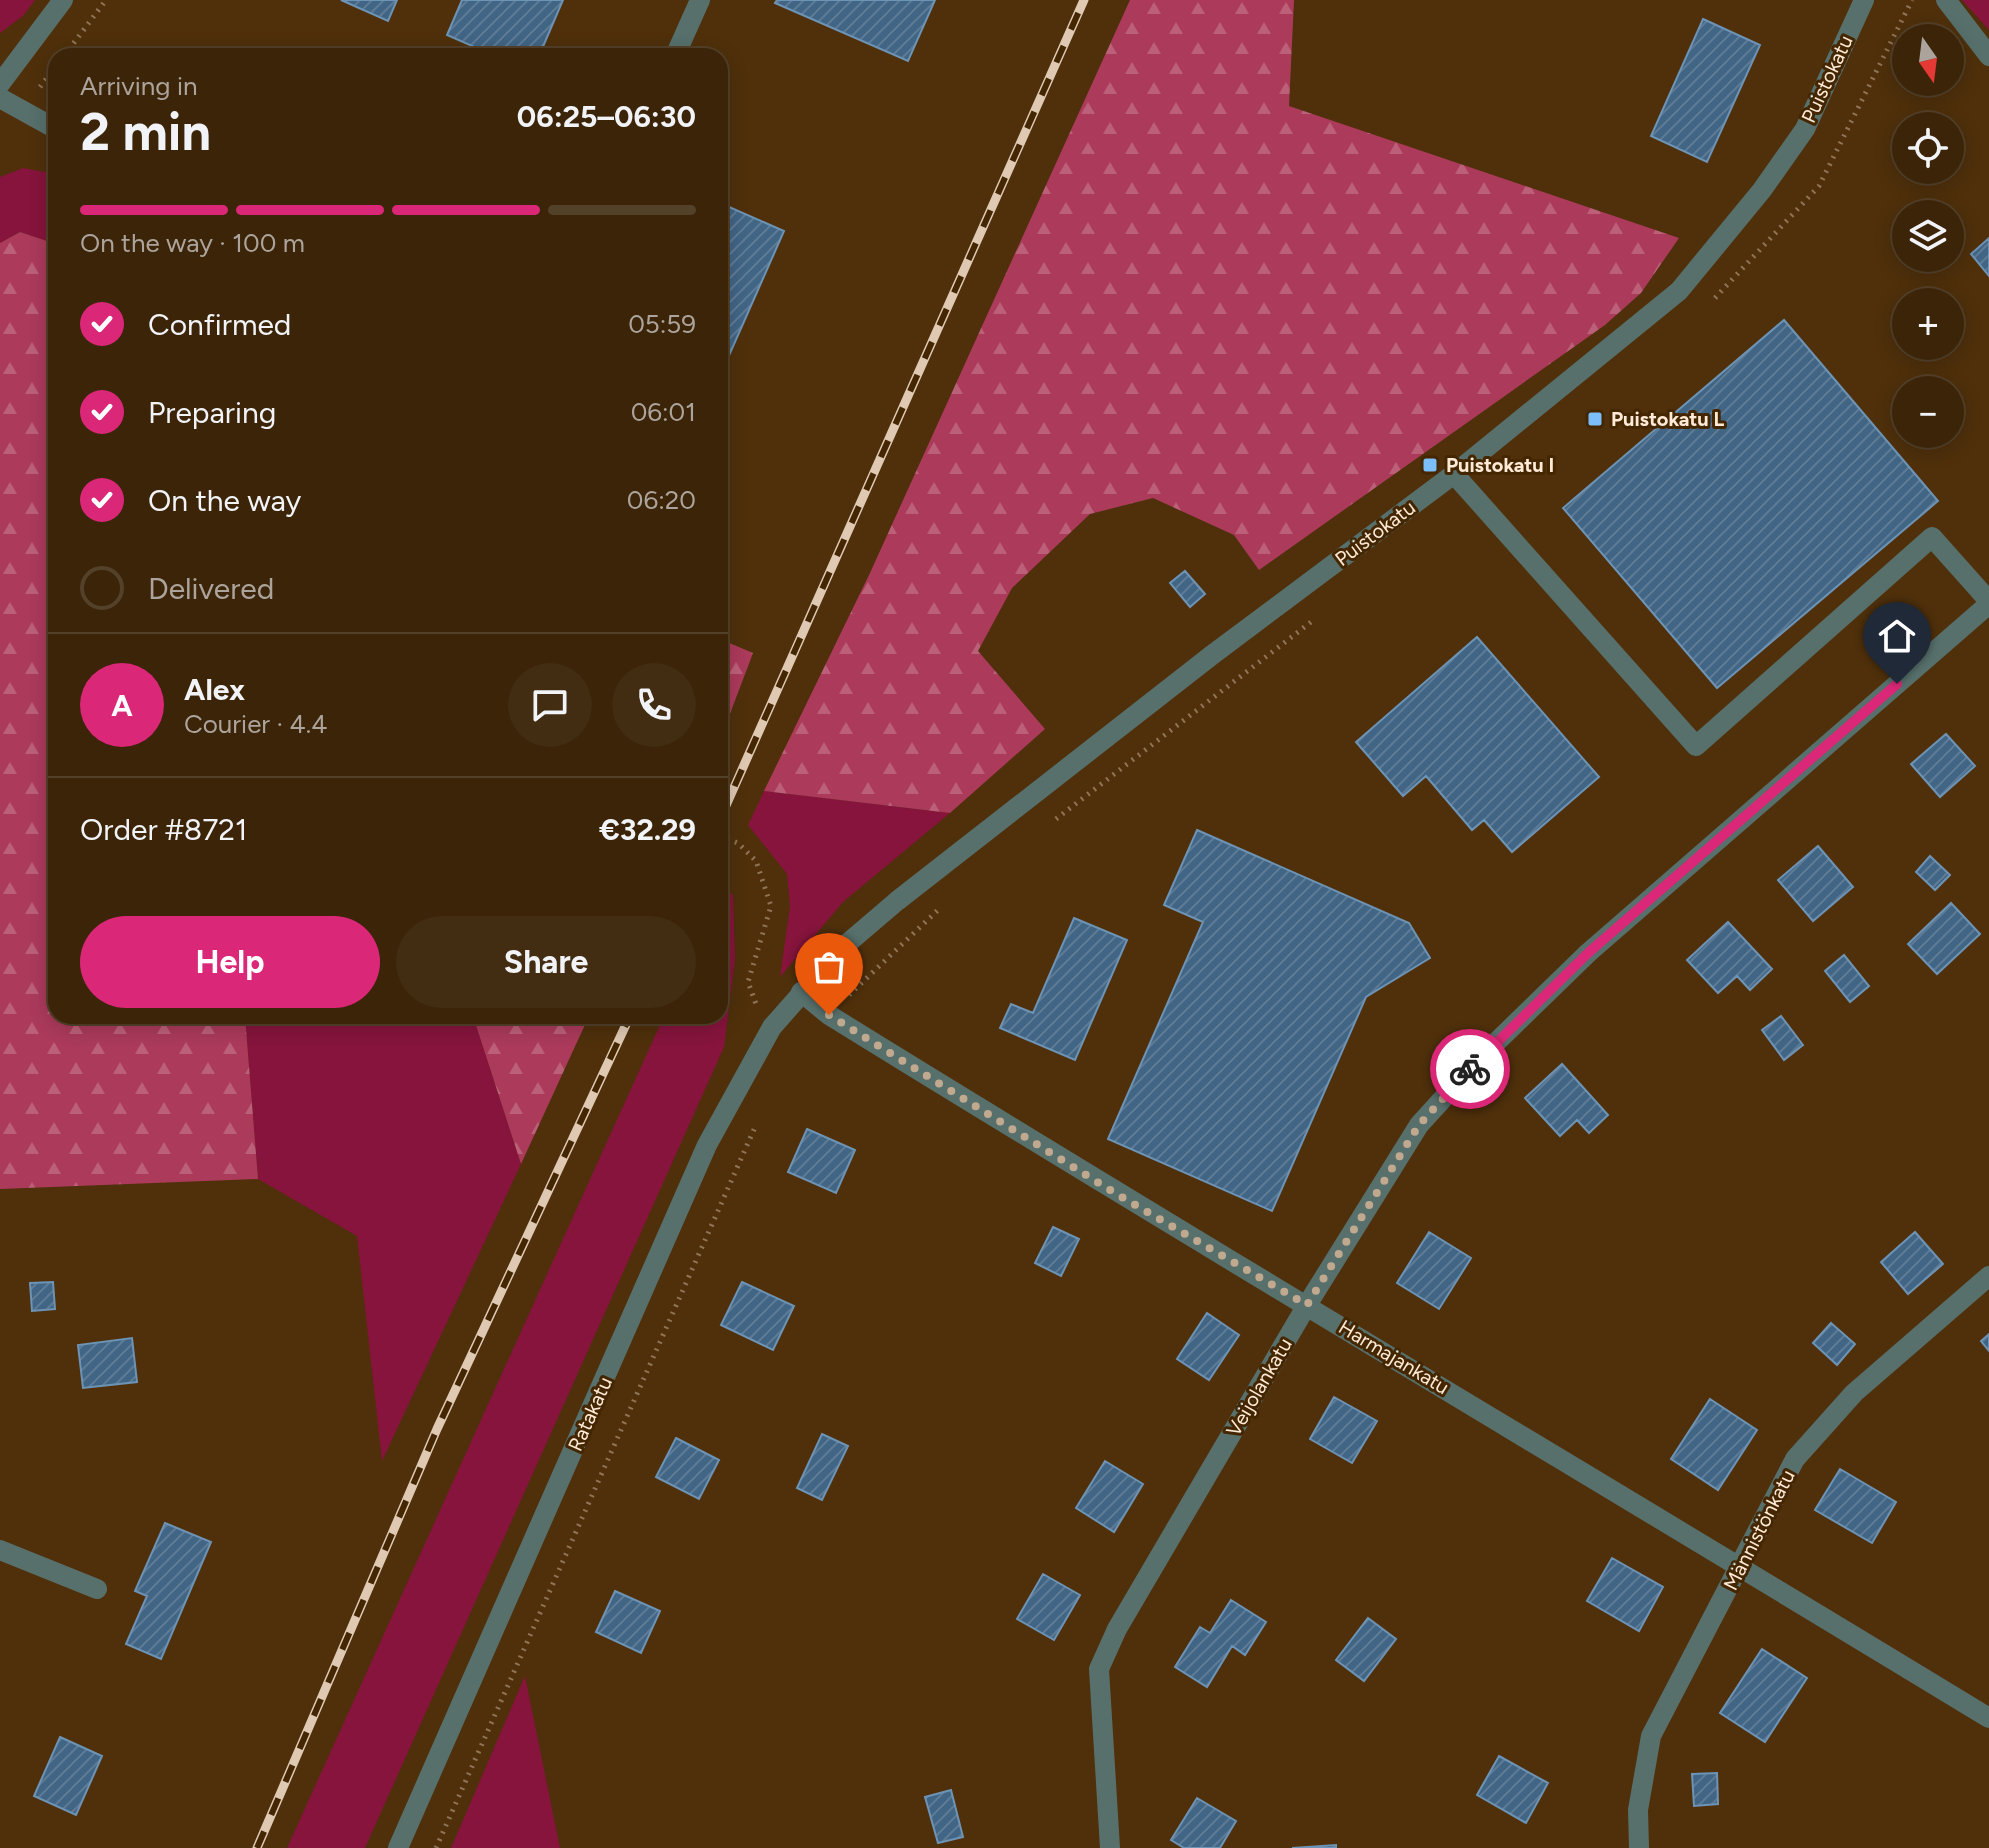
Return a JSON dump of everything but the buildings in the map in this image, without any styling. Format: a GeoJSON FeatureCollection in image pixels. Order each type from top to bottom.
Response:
{"type":"FeatureCollection","features":[{"type":"Feature","properties":{"kind":"street"},"geometry":{"type":"LineString","coordinates":[[0,84],[63,0]]}},
{"type":"Feature","properties":{"kind":"street"},"geometry":{"type":"LineString","coordinates":[[679,48],[700,0]]}},
{"type":"Feature","properties":{"kind":"street","name":"Puistokatu"},"geometry":{"type":"LineString","coordinates":[[801,992],[842,948],[910,891],[1212,655],[1454,474],[1679,291],[1762,190],[1805,129],[1864,0]]}},
{"type":"Feature","properties":{"kind":"street"},"geometry":{"type":"LineString","coordinates":[[1946,0],[1989,56]]}},
{"type":"Feature","properties":{"kind":"street"},"geometry":{"type":"LineString","coordinates":[[0,98],[48,125]]}},
{"type":"Feature","properties":{"kind":"street"},"geometry":{"type":"LineString","coordinates":[[1454,474],[1696,746],[1932,537],[1989,602]]}},
{"type":"Feature","properties":{"kind":"street","name":"Veijolankatu"},"geometry":{"type":"LineString","coordinates":[[1110,1848],[1099,1669],[1117,1629],[1307,1305],[1419,1125],[1479,1059],[1588,953],[1989,602]]}},
{"type":"Feature","properties":{"kind":"street","name":"Ratakatu"},"geometry":{"type":"LineString","coordinates":[[398,1848],[707,1145],[772,1027],[801,992]]}},
{"type":"Feature","properties":{"kind":"street","name":"Harmajankatu"},"geometry":{"type":"LineString","coordinates":[[801,992],[829,1015],[1115,1193],[1307,1305],[1989,1718]]}},
{"type":"Feature","properties":{"kind":"street","name":"Männistönkatu"},"geometry":{"type":"LineString","coordinates":[[1639,1848],[1638,1810],[1651,1736],[1795,1459],[1854,1393],[1989,1276]]}},
{"type":"Feature","properties":{"kind":"street"},"geometry":{"type":"LineString","coordinates":[[0,1550],[97,1589]]}},
{"type":"Feature","properties":{"kind":"path"},"geometry":{"type":"LineString","coordinates":[[70,48],[106,0]]}},
{"type":"Feature","properties":{"kind":"path"},"geometry":{"type":"LineString","coordinates":[[1819,186],[1912,0]]}},
{"type":"Feature","properties":{"kind":"path"},"geometry":{"type":"LineString","coordinates":[[728,839],[738,843],[756,861],[771,906],[748,982],[753,1000],[772,1027]]}},
{"type":"Feature","properties":{"kind":"path"},"geometry":{"type":"LineString","coordinates":[[436,1848],[759,1118]]}},
{"type":"Feature","properties":{"kind":"shaded area"},"geometry":{"type":"Polygon","coordinates":[[[0,0],[35,0],[23,16],[0,33],[0,0]]]}},
{"type":"Feature","properties":{"kind":"shaded area"},"geometry":{"type":"Polygon","coordinates":[[[1962,0],[1989,0],[1989,30],[1962,0]]]}},
{"type":"Feature","properties":{"kind":"shaded area"},"geometry":{"type":"Polygon","coordinates":[[[23,168],[48,173],[48,241],[20,232],[0,243],[0,177],[23,168]]]}},
{"type":"Feature","properties":{"kind":"shaded area"},"geometry":{"type":"Polygon","coordinates":[[[764,791],[950,813],[843,902],[780,977],[790,906],[787,874],[748,825],[764,791]]]}},
{"type":"Feature","properties":{"kind":"shaded area"},"geometry":{"type":"Polygon","coordinates":[[[728,892],[733,895],[735,959],[728,1015],[728,892]]]}},
{"type":"Feature","properties":{"kind":"shaded area"},"geometry":{"type":"Polygon","coordinates":[[[246,1024],[476,1024],[521,1164],[382,1461],[357,1236],[258,1179],[246,1024]]]}},
{"type":"Feature","properties":{"kind":"shaded area"},"geometry":{"type":"Polygon","coordinates":[[[660,1024],[727,1024],[724,1047],[365,1848],[287,1848],[660,1024]]]}},
{"type":"Feature","properties":{"kind":"shaded area"},"geometry":{"type":"Polygon","coordinates":[[[525,1676],[560,1848],[451,1848],[525,1676]]]}},
{"type":"Feature","properties":{"kind":"green space"},"geometry":{"type":"Polygon","coordinates":[[[1130,0],[1294,0],[1289,106],[1679,238],[1641,293],[1605,325],[1259,570],[1234,535],[1153,498],[1090,514],[1012,588],[978,651],[1045,729],[950,813],[764,791],[870,573],[1130,0]]]}},
{"type":"Feature","properties":{"kind":"green space"},"geometry":{"type":"Polygon","coordinates":[[[20,232],[48,241],[48,1024],[246,1024],[258,1179],[0,1189],[0,243],[20,232]]]}},
{"type":"Feature","properties":{"kind":"green space"},"geometry":{"type":"Polygon","coordinates":[[[728,642],[753,653],[728,719],[728,642]]]}},
{"type":"Feature","properties":{"kind":"green space"},"geometry":{"type":"Polygon","coordinates":[[[476,1024],[585,1024],[521,1164],[476,1024]]]}},
{"type":"Feature","properties":{"kind":"railway"},"geometry":{"type":"LineString","coordinates":[[728,801],[1084,0]]}},
{"type":"Feature","properties":{"kind":"railway"},"geometry":{"type":"LineString","coordinates":[[257,1848],[437,1429],[626,1024]]}},
{"type":"Feature","properties":{"kind":"way so far"},"geometry":{"type":"LineString","coordinates":[[829,1015],[1115,1193],[1307,1305],[1419,1125],[1470,1069]]}},
{"type":"Feature","properties":{"kind":"place","name":"Puistokatu L"},"geometry":{"type":"Point","coordinates":[1595,419]}},
{"type":"Feature","properties":{"kind":"place","name":"Puistokatu I"},"geometry":{"type":"Point","coordinates":[1430,465]}},
{"type":"Feature","properties":{"kind":"route"},"geometry":{"type":"LineString","coordinates":[[1470,1069],[1588,953],[1897,684]]}}]}
